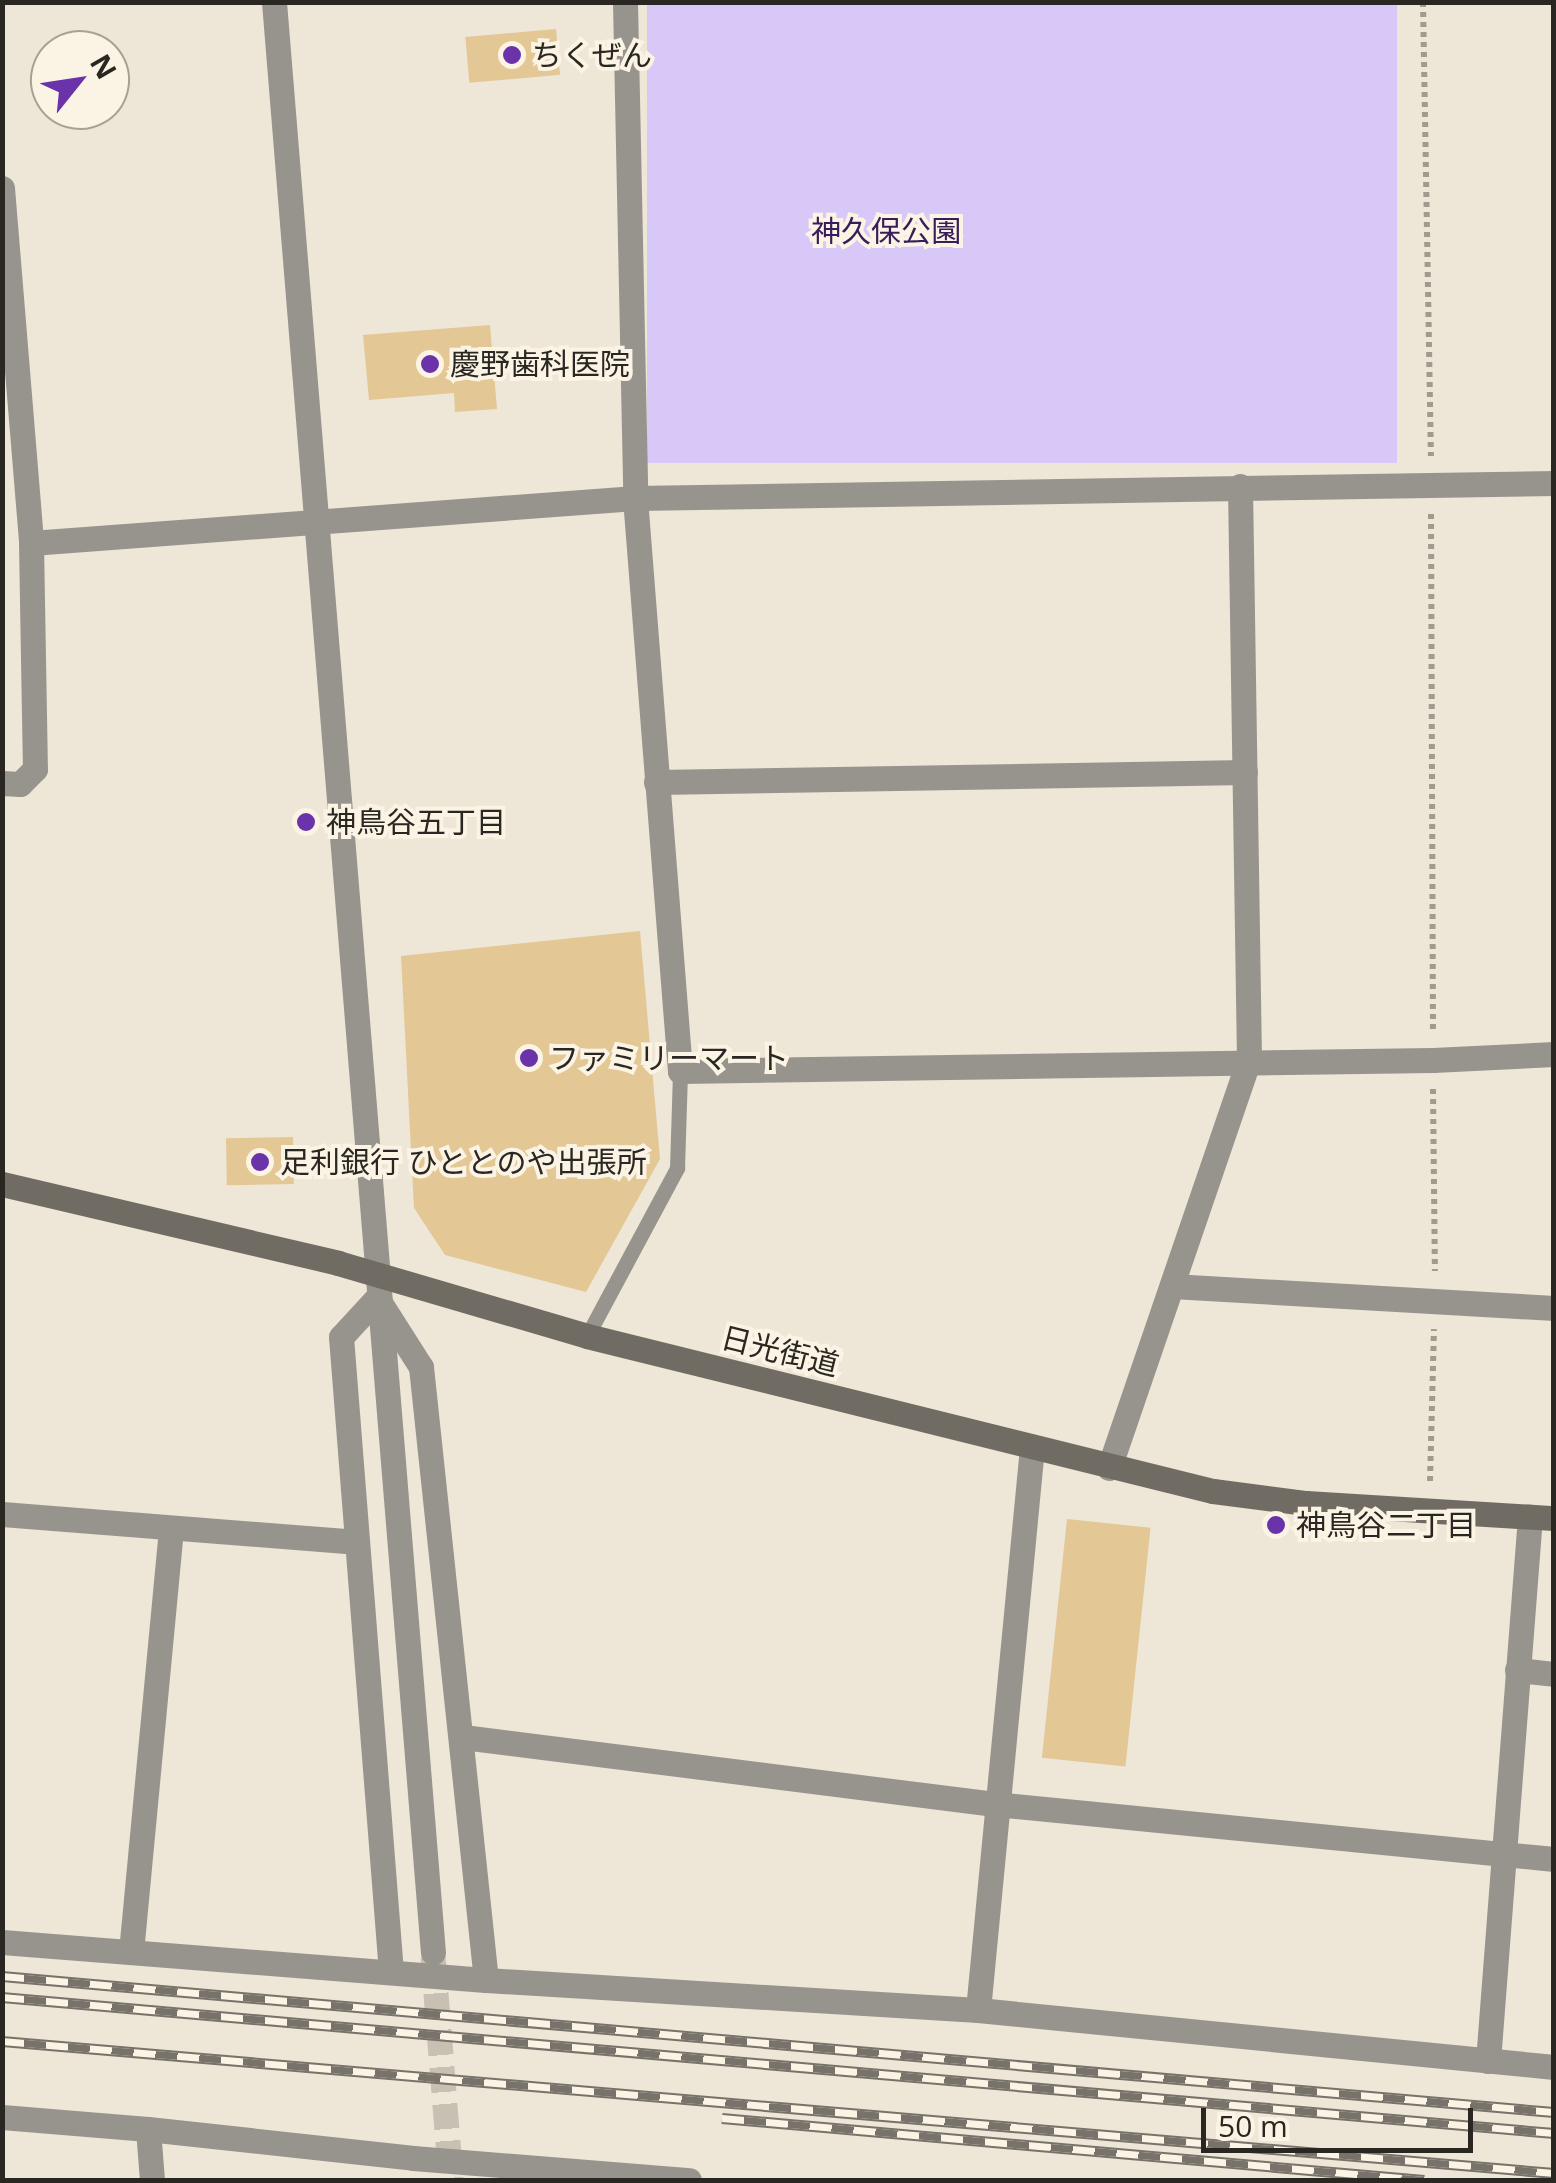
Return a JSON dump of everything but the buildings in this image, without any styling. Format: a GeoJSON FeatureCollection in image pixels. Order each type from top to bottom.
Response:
{"type":"FeatureCollection","features":[{"type":"Feature","properties":{"kind":"main road","name":"日光街道"},"geometry":{"type":"LineString","coordinates":[[2,1184],[376,1286],[1213,1491],[1428,1512],[1542,1517]]}},
{"type":"Feature","properties":{"kind":"street"},"geometry":{"type":"LineString","coordinates":[[274,2],[433,1953]]}},
{"type":"Feature","properties":{"kind":"street"},"geometry":{"type":"LineString","coordinates":[[626,2],[634,498],[680,1072],[1433,1060],[1554,1054]]}},
{"type":"Feature","properties":{"kind":"street"},"geometry":{"type":"LineString","coordinates":[[2,188],[31,543],[35,769],[20,784],[2,783]]}},
{"type":"Feature","properties":{"kind":"street"},"geometry":{"type":"LineString","coordinates":[[31,543],[634,498],[1554,483]]}},
{"type":"Feature","properties":{"kind":"street"},"geometry":{"type":"LineString","coordinates":[[1109,1468],[1249,1060],[1240,486]]}},
{"type":"Feature","properties":{"kind":"street"},"geometry":{"type":"LineString","coordinates":[[656,782],[1246,772]]}},
{"type":"Feature","properties":{"kind":"street"},"geometry":{"type":"LineString","coordinates":[[376,1286],[342,1337],[390,1972]]}},
{"type":"Feature","properties":{"kind":"street"},"geometry":{"type":"LineString","coordinates":[[376,1286],[421,1367],[464,1738],[486,1980]]}},
{"type":"Feature","properties":{"kind":"street"},"geometry":{"type":"LineString","coordinates":[[1172,1286],[1554,1308]]}},
{"type":"Feature","properties":{"kind":"street"},"geometry":{"type":"LineString","coordinates":[[978,2010],[1032,1447]]}},
{"type":"Feature","properties":{"kind":"street"},"geometry":{"type":"LineString","coordinates":[[2,1514],[355,1542]]}},
{"type":"Feature","properties":{"kind":"street"},"geometry":{"type":"LineString","coordinates":[[1488,2061],[1517,1670],[1542,1517]]}},
{"type":"Feature","properties":{"kind":"street"},"geometry":{"type":"LineString","coordinates":[[131,1952],[172,1528]]}},
{"type":"Feature","properties":{"kind":"street"},"geometry":{"type":"LineString","coordinates":[[1517,1670],[1554,1674]]}},
{"type":"Feature","properties":{"kind":"street"},"geometry":{"type":"LineString","coordinates":[[464,1738],[995,1804],[1554,1859]]}},
{"type":"Feature","properties":{"kind":"street"},"geometry":{"type":"LineString","coordinates":[[2,1942],[486,1980],[978,2010],[1554,2067]]}},
{"type":"Feature","properties":{"kind":"street"},"geometry":{"type":"LineString","coordinates":[[2,2116],[148,2129],[414,2170],[689,2180]]}},
{"type":"Feature","properties":{"kind":"street"},"geometry":{"type":"LineString","coordinates":[[148,2129],[152,2180]]}},
{"type":"Feature","properties":{"kind":"lane"},"geometry":{"type":"LineString","coordinates":[[587,1336],[677,1168],[680,1072]]}},
{"type":"Feature","properties":{"kind":"path"},"geometry":{"type":"LineString","coordinates":[[1423,2],[1431,485],[1435,1302],[1428,1512]]}},
{"type":"Feature","properties":{"kind":"green space","name":"神久保公園"},"geometry":{"type":"Polygon","coordinates":[[[647,3],[1397,3],[1397,463],[647,463],[647,3]]]}},
{"type":"Feature","properties":{"kind":"tunnel"},"geometry":{"type":"LineString","coordinates":[[433,1956],[451,2180]]}},
{"type":"Feature","properties":{"kind":"railway"},"geometry":{"type":"LineString","coordinates":[[2,1976],[1554,2112]]}},
{"type":"Feature","properties":{"kind":"railway"},"geometry":{"type":"LineString","coordinates":[[2,1997],[1554,2133]]}},
{"type":"Feature","properties":{"kind":"railway"},"geometry":{"type":"LineString","coordinates":[[2,2041],[1554,2173]]}},
{"type":"Feature","properties":{"kind":"railway"},"geometry":{"type":"LineString","coordinates":[[722,2118],[1424,2180]]}},
{"type":"Feature","properties":{"kind":"place","name":"ちくぜん"},"geometry":{"type":"Point","coordinates":[512,55]}},
{"type":"Feature","properties":{"kind":"place","name":"慶野歯科医院"},"geometry":{"type":"Point","coordinates":[430,364]}},
{"type":"Feature","properties":{"kind":"place","name":"神鳥谷五丁目"},"geometry":{"type":"Point","coordinates":[306,822]}},
{"type":"Feature","properties":{"kind":"place","name":"ファミリーマート"},"geometry":{"type":"Point","coordinates":[529,1058]}},
{"type":"Feature","properties":{"kind":"place","name":"足利銀行 ひととのや出張所"},"geometry":{"type":"Point","coordinates":[260,1162]}},
{"type":"Feature","properties":{"kind":"place","name":"神鳥谷二丁目"},"geometry":{"type":"Point","coordinates":[1276,1525]}}]}
